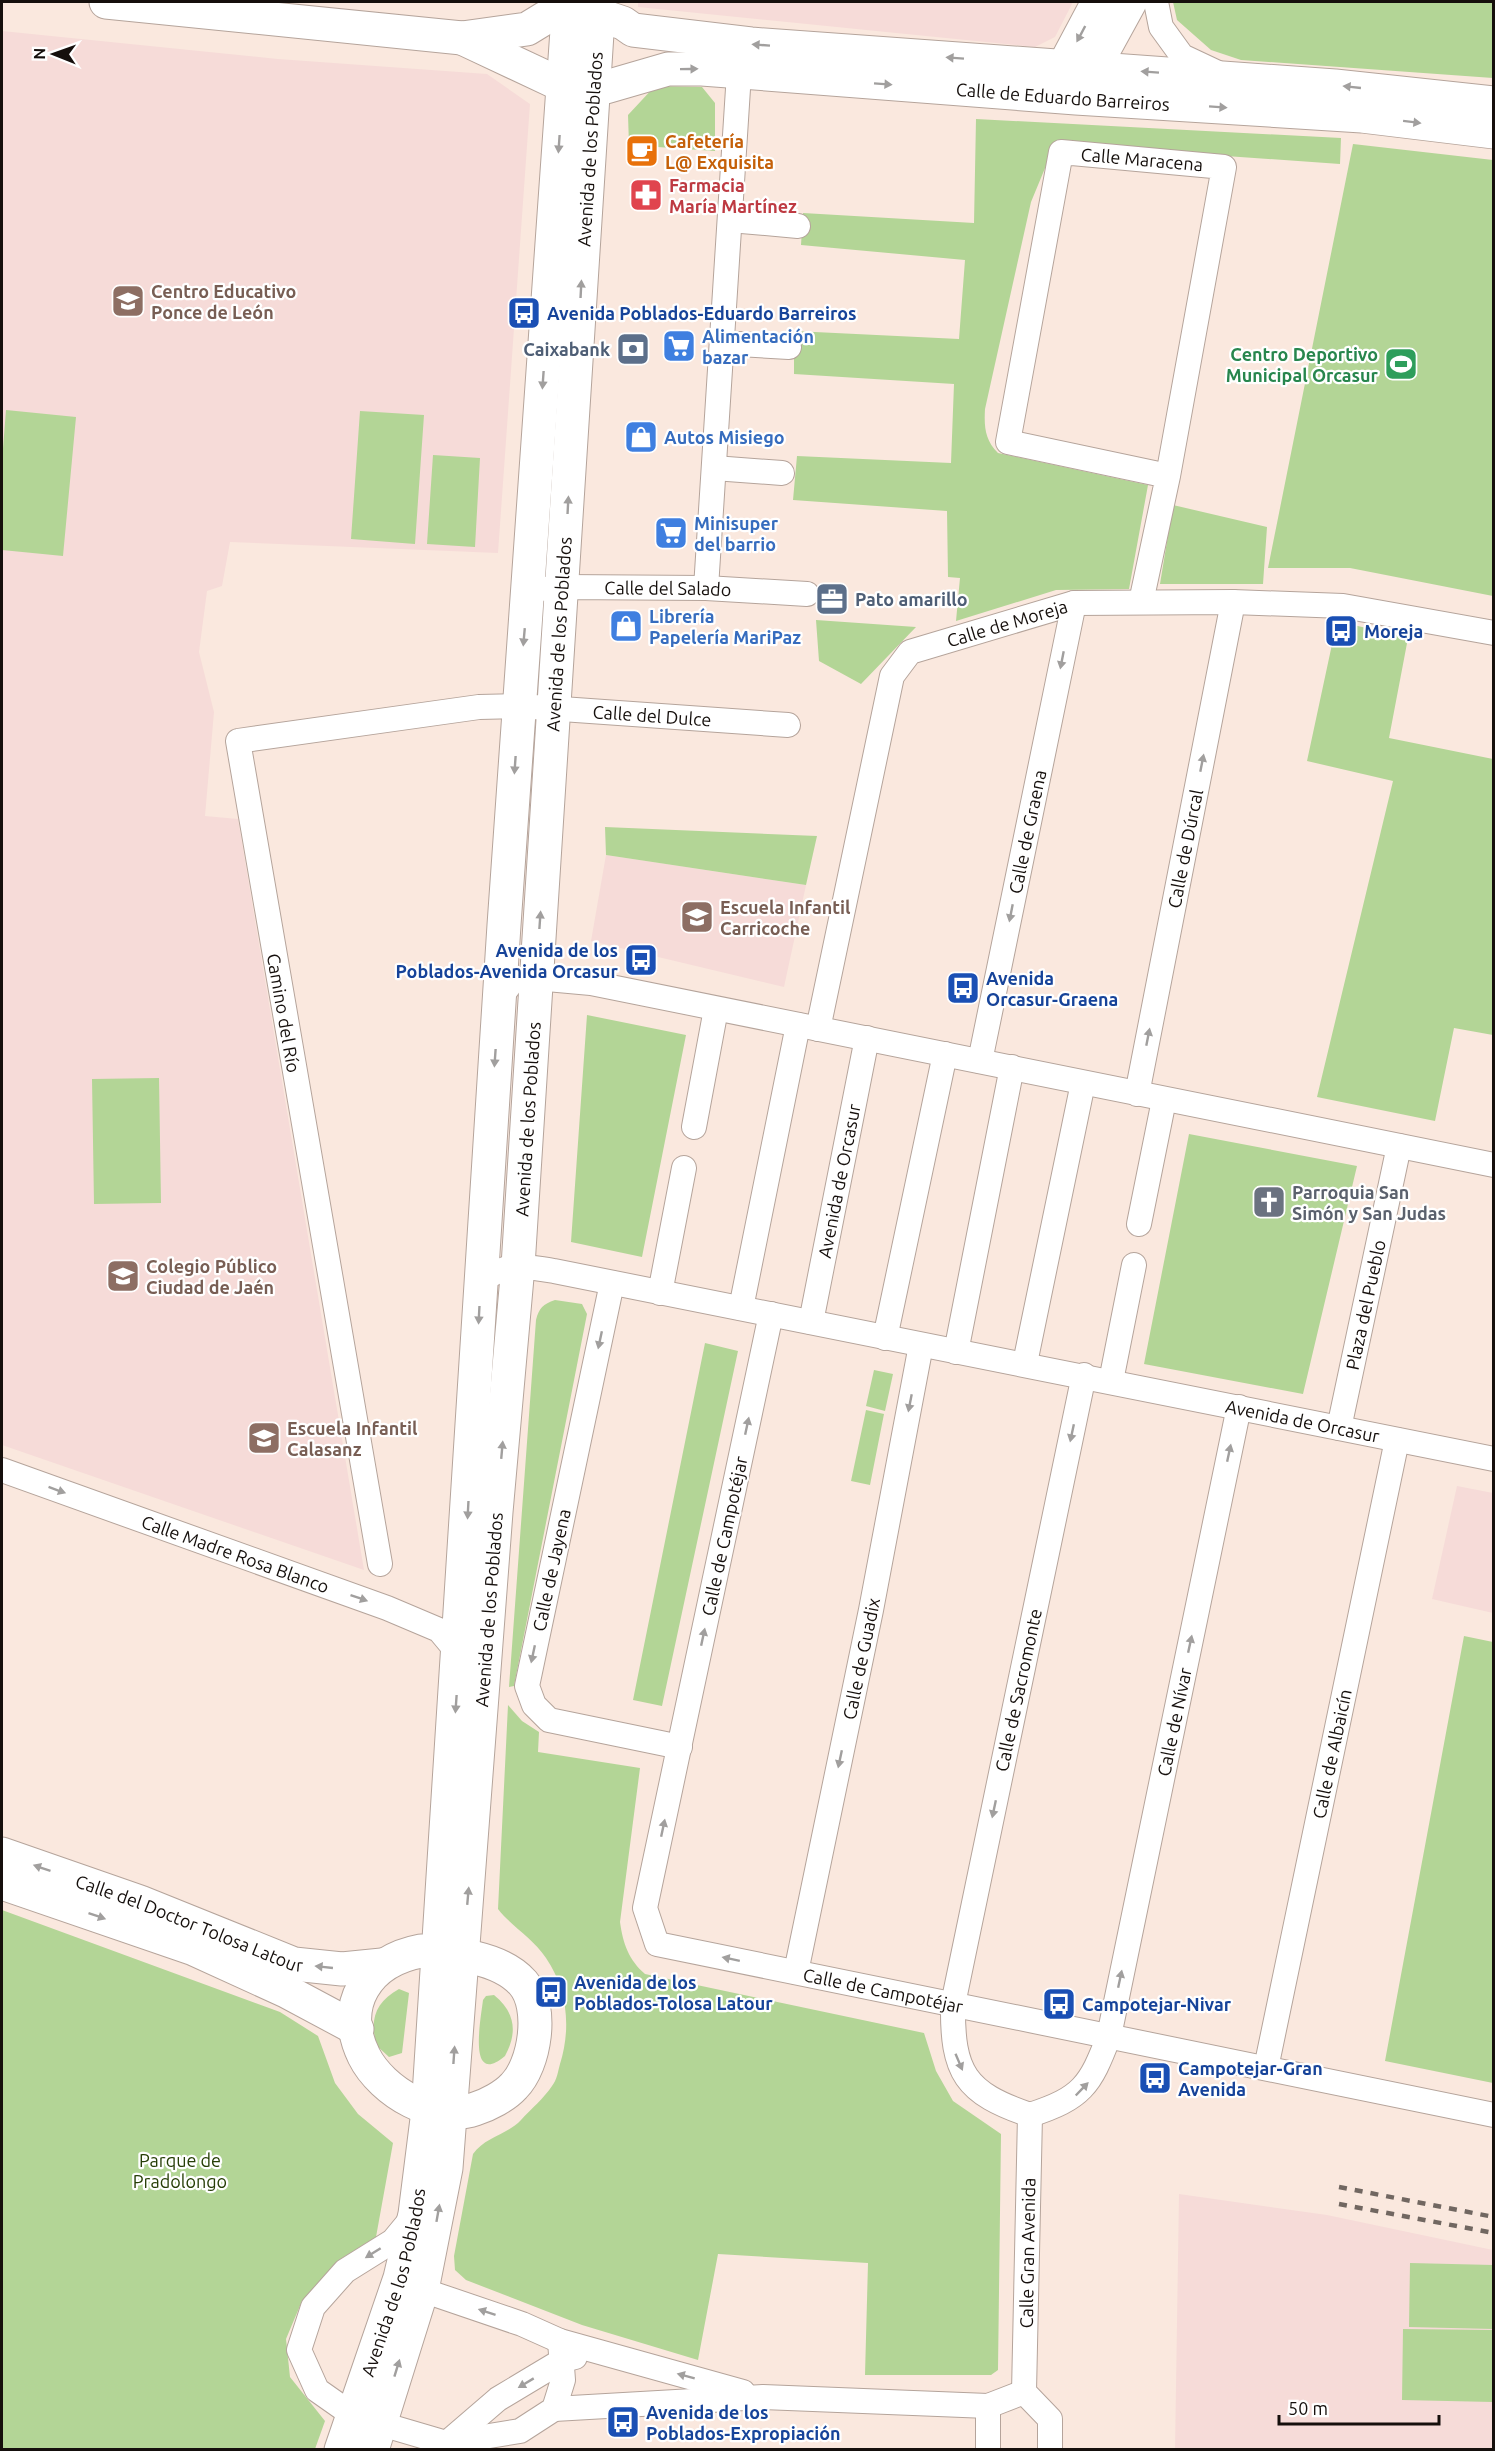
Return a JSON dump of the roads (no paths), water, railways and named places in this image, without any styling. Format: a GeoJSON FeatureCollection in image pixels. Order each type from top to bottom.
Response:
{"type":"FeatureCollection","features":[{"type":"Feature","properties":{"kind":"main road","name":"Calle de Eduardo Barreiros"},"geometry":{"type":"LineString","coordinates":[[106,2],[462,38],[527,29],[544,18],[583,8],[623,22],[633,30],[751,44],[1229,78],[1494,103]]}},
{"type":"Feature","properties":{"kind":"main road"},"geometry":{"type":"LineString","coordinates":[[1076,98],[1080,67],[1098,2]]}},
{"type":"Feature","properties":{"kind":"main road"},"geometry":{"type":"LineString","coordinates":[[1080,67],[1130,2]]}},
{"type":"Feature","properties":{"kind":"main road","name":"Avenida de los Poblados"},"geometry":{"type":"LineString","coordinates":[[407,2294],[415,2214],[439,2112],[449,1953],[459,1654],[519,706],[583,8]]}},
{"type":"Feature","properties":{"kind":"main road"},"geometry":{"type":"LineString","coordinates":[[526,67],[519,49],[521,39],[527,29]]}},
{"type":"Feature","properties":{"kind":"main road"},"geometry":{"type":"LineString","coordinates":[[632,80],[641,69],[643,56],[642,43],[633,30]]}},
{"type":"Feature","properties":{"kind":"main road","name":"Calle de Eduardo Barreiros"},"geometry":{"type":"LineString","coordinates":[[462,38],[526,67],[543,78],[577,86],[606,87],[668,69],[1362,116],[1494,132]]}},
{"type":"Feature","properties":{"kind":"main road","name":"Avenida de los Poblados"},"geometry":{"type":"LineString","coordinates":[[449,1953],[496,1512],[518,1266],[553,710],[563,587],[577,86]]}},
{"type":"Feature","properties":{"kind":"main road","name":"Calle del Doctor Tolosa Latour"},"geometry":{"type":"LineString","coordinates":[[2,1854],[140,1902],[294,1964],[342,1969],[382,1965]]}},
{"type":"Feature","properties":{"kind":"main road","name":"Calle del Doctor Tolosa Latour"},"geometry":{"type":"LineString","coordinates":[[2,1883],[194,1949],[286,1991],[357,2029]]}},
{"type":"Feature","properties":{"kind":"main road"},"geometry":{"type":"LineString","coordinates":[[449,1953],[497,1967],[523,1984],[535,2016],[534,2043],[525,2071],[514,2086],[474,2110],[439,2112],[399,2093],[380,2076],[364,2056],[357,2029],[360,1993],[382,1965],[405,1954],[449,1953]]}},
{"type":"Feature","properties":{"kind":"main road","name":"Avenida de los Poblados"},"geometry":{"type":"LineString","coordinates":[[341,2450],[369,2430],[407,2294],[446,2168],[439,2112]]}},
{"type":"Feature","properties":{"kind":"street"},"geometry":{"type":"LineString","coordinates":[[1156,2],[1161,27],[1182,56],[1229,78]]}},
{"type":"Feature","properties":{"kind":"street"},"geometry":{"type":"LineString","coordinates":[[706,588],[739,73]]}},
{"type":"Feature","properties":{"kind":"street","name":"Calle Maracena"},"geometry":{"type":"LineString","coordinates":[[1141,602],[1168,476],[1224,167],[1061,152],[1008,442],[1168,476]]}},
{"type":"Feature","properties":{"kind":"street"},"geometry":{"type":"LineString","coordinates":[[730,220],[798,226]]}},
{"type":"Feature","properties":{"kind":"street"},"geometry":{"type":"LineString","coordinates":[[722,343],[789,347]]}},
{"type":"Feature","properties":{"kind":"street"},"geometry":{"type":"LineString","coordinates":[[714,468],[782,473]]}},
{"type":"Feature","properties":{"kind":"street","name":"Calle del Salado"},"geometry":{"type":"LineString","coordinates":[[528,591],[563,587],[706,588],[807,594]]}},
{"type":"Feature","properties":{"kind":"street","name":"Calle de Moreja"},"geometry":{"type":"LineString","coordinates":[[808,1027],[892,676],[910,652],[1074,603],[1233,602],[1343,606],[1494,633]]}},
{"type":"Feature","properties":{"kind":"street","name":"Calle de Dúrcal"},"geometry":{"type":"LineString","coordinates":[[1137,1094],[1233,602]]}},
{"type":"Feature","properties":{"kind":"street","name":"Calle de Graena"},"geometry":{"type":"LineString","coordinates":[[980,1061],[1074,603]]}},
{"type":"Feature","properties":{"kind":"street","name":"Calle del Dulce"},"geometry":{"type":"LineString","coordinates":[[519,706],[788,725]]}},
{"type":"Feature","properties":{"kind":"street","name":"Camino del Río"},"geometry":{"type":"LineString","coordinates":[[380,1564],[238,741],[478,707],[519,706]]}},
{"type":"Feature","properties":{"kind":"street"},"geometry":{"type":"LineString","coordinates":[[499,999],[513,981],[536,978],[591,983],[1494,1165]]}},
{"type":"Feature","properties":{"kind":"street"},"geometry":{"type":"LineString","coordinates":[[694,1126],[716,1009]]}},
{"type":"Feature","properties":{"kind":"street"},"geometry":{"type":"LineString","coordinates":[[741,1308],[808,1027]]}},
{"type":"Feature","properties":{"kind":"street","name":"Avenida de Orcasur"},"geometry":{"type":"LineString","coordinates":[[811,1322],[867,1038]]}},
{"type":"Feature","properties":{"kind":"street"},"geometry":{"type":"LineString","coordinates":[[885,1338],[945,1054]]}},
{"type":"Feature","properties":{"kind":"street"},"geometry":{"type":"LineString","coordinates":[[956,1352],[1012,1067]]}},
{"type":"Feature","properties":{"kind":"street"},"geometry":{"type":"LineString","coordinates":[[1025,1363],[1083,1083]]}},
{"type":"Feature","properties":{"kind":"street"},"geometry":{"type":"LineString","coordinates":[[1139,1224],[1164,1100]]}},
{"type":"Feature","properties":{"kind":"street","name":"Plaza del Pueblo"},"geometry":{"type":"LineString","coordinates":[[1339,1428],[1399,1146]]}},
{"type":"Feature","properties":{"kind":"street"},"geometry":{"type":"LineString","coordinates":[[660,1293],[684,1168]]}},
{"type":"Feature","properties":{"kind":"street","name":"Avenida de los Poblados"},"geometry":{"type":"LineString","coordinates":[[485,1222],[518,1266]]}},
{"type":"Feature","properties":{"kind":"street"},"geometry":{"type":"LineString","coordinates":[[1111,1381],[1134,1265]]}},
{"type":"Feature","properties":{"kind":"street"},"geometry":{"type":"LineString","coordinates":[[481,1281],[501,1268],[518,1266]]}},
{"type":"Feature","properties":{"kind":"street","name":"Avenida de Orcasur"},"geometry":{"type":"LineString","coordinates":[[518,1266],[956,1352],[1025,1363],[1494,1459]]}},
{"type":"Feature","properties":{"kind":"street","name":"Calle de Jayena"},"geometry":{"type":"LineString","coordinates":[[612,1283],[527,1686],[534,1705],[549,1720],[680,1747]]}},
{"type":"Feature","properties":{"kind":"street","name":"Calle de Campotéjar"},"geometry":{"type":"LineString","coordinates":[[771,1314],[645,1908],[657,1944],[1494,2115]]}},
{"type":"Feature","properties":{"kind":"street","name":"Calle de Guadix"},"geometry":{"type":"LineString","coordinates":[[796,1972],[871,1610],[921,1345]]}},
{"type":"Feature","properties":{"kind":"street","name":"Calle de Sacromonte"},"geometry":{"type":"LineString","coordinates":[[953,2004],[1084,1375]]}},
{"type":"Feature","properties":{"kind":"street","name":"Calle de Nívar"},"geometry":{"type":"LineString","coordinates":[[1108,2036],[1239,1407]]}},
{"type":"Feature","properties":{"kind":"street","name":"Calle de Albaicín"},"geometry":{"type":"LineString","coordinates":[[1266,2068],[1397,1440]]}},
{"type":"Feature","properties":{"kind":"street","name":"Calle Madre Rosa Blanco"},"geometry":{"type":"LineString","coordinates":[[2,1470],[387,1608],[439,1630],[459,1654]]}},
{"type":"Feature","properties":{"kind":"street"},"geometry":{"type":"LineString","coordinates":[[953,2004],[956,2055],[966,2078],[980,2093],[1002,2105],[1030,2115],[1074,2097],[1089,2082],[1108,2036]]}},
{"type":"Feature","properties":{"kind":"street","name":"Calle Gran Avenida"},"geometry":{"type":"LineString","coordinates":[[1024,2392],[1030,2115]]}},
{"type":"Feature","properties":{"kind":"street"},"geometry":{"type":"LineString","coordinates":[[415,2214],[393,2241],[345,2271],[313,2307],[299,2350],[317,2390],[369,2430],[445,2446],[520,2431]]}},
{"type":"Feature","properties":{"kind":"street"},"geometry":{"type":"LineString","coordinates":[[407,2294],[522,2324],[562,2351],[598,2352],[763,2397]]}},
{"type":"Feature","properties":{"kind":"street"},"geometry":{"type":"LineString","coordinates":[[554,2409],[563,2380],[562,2351]]}},
{"type":"Feature","properties":{"kind":"street"},"geometry":{"type":"LineString","coordinates":[[445,2446],[498,2400],[562,2351]]}},
{"type":"Feature","properties":{"kind":"street"},"geometry":{"type":"LineString","coordinates":[[496,2450],[554,2409],[763,2397],[988,2406],[1024,2392],[1050,2420],[1050,2450]]}},
{"type":"Feature","properties":{"kind":"street"},"geometry":{"type":"LineString","coordinates":[[988,2406],[988,2450]]}},
{"type":"Feature","properties":{"kind":"railway"},"geometry":{"type":"LineString","coordinates":[[1339,2187],[1494,2217]]}},
{"type":"Feature","properties":{"kind":"railway"},"geometry":{"type":"LineString","coordinates":[[1339,2204],[1494,2233]]}},
{"type":"Feature","properties":{"kind":"place","name":"Cafetería L@ Exquisita"},"geometry":{"type":"Point","coordinates":[642,151]}},
{"type":"Feature","properties":{"kind":"place","name":"Farmacia María Martínez"},"geometry":{"type":"Point","coordinates":[646,195]}},
{"type":"Feature","properties":{"kind":"place","name":"Centro Educativo Ponce de León"},"geometry":{"type":"Point","coordinates":[128,301]}},
{"type":"Feature","properties":{"kind":"place","name":"Avenida Poblados-Eduardo Barreiros"},"geometry":{"type":"Point","coordinates":[524,313]}},
{"type":"Feature","properties":{"kind":"place","name":"Alimentación bazar"},"geometry":{"type":"Point","coordinates":[679,346]}},
{"type":"Feature","properties":{"kind":"place","name":"Caixabank"},"geometry":{"type":"Point","coordinates":[633,349]}},
{"type":"Feature","properties":{"kind":"place","name":"Centro Deportivo Municipal Orcasur"},"geometry":{"type":"Point","coordinates":[1401,364]}},
{"type":"Feature","properties":{"kind":"place","name":"Autos Misiego"},"geometry":{"type":"Point","coordinates":[641,437]}},
{"type":"Feature","properties":{"kind":"place","name":"Minisuper del barrio"},"geometry":{"type":"Point","coordinates":[671,533]}},
{"type":"Feature","properties":{"kind":"place","name":"Pato amarillo"},"geometry":{"type":"Point","coordinates":[832,599]}},
{"type":"Feature","properties":{"kind":"place","name":"Librería Papelería MariPaz"},"geometry":{"type":"Point","coordinates":[626,626]}},
{"type":"Feature","properties":{"kind":"place","name":"Moreja"},"geometry":{"type":"Point","coordinates":[1341,631]}},
{"type":"Feature","properties":{"kind":"place","name":"Escuela Infantil Carricoche"},"geometry":{"type":"Point","coordinates":[697,917]}},
{"type":"Feature","properties":{"kind":"place","name":"Avenida de los Poblados-Avenida Orcasur"},"geometry":{"type":"Point","coordinates":[641,960]}},
{"type":"Feature","properties":{"kind":"place","name":"Avenida Orcasur-Graena"},"geometry":{"type":"Point","coordinates":[963,988]}},
{"type":"Feature","properties":{"kind":"place","name":"Parroquia San Simón y San Judas"},"geometry":{"type":"Point","coordinates":[1269,1202]}},
{"type":"Feature","properties":{"kind":"place","name":"Colegio Público Ciudad de Jaén"},"geometry":{"type":"Point","coordinates":[123,1276]}},
{"type":"Feature","properties":{"kind":"place","name":"Escuela Infantil Calasanz"},"geometry":{"type":"Point","coordinates":[264,1438]}},
{"type":"Feature","properties":{"kind":"place","name":"Avenida de los Poblados-Tolosa Latour"},"geometry":{"type":"Point","coordinates":[551,1992]}},
{"type":"Feature","properties":{"kind":"place","name":"Campotejar-Nivar"},"geometry":{"type":"Point","coordinates":[1059,2004]}},
{"type":"Feature","properties":{"kind":"place","name":"Campotejar-Gran Avenida"},"geometry":{"type":"Point","coordinates":[1155,2078]}},
{"type":"Feature","properties":{"kind":"place","name":"Avenida de los Poblados-Expropiación"},"geometry":{"type":"Point","coordinates":[623,2422]}},
{"type":"Feature","properties":{"kind":"park label","name":"Parque de Pradolongo"},"geometry":{"type":"Point","coordinates":[180,2170]}}]}
